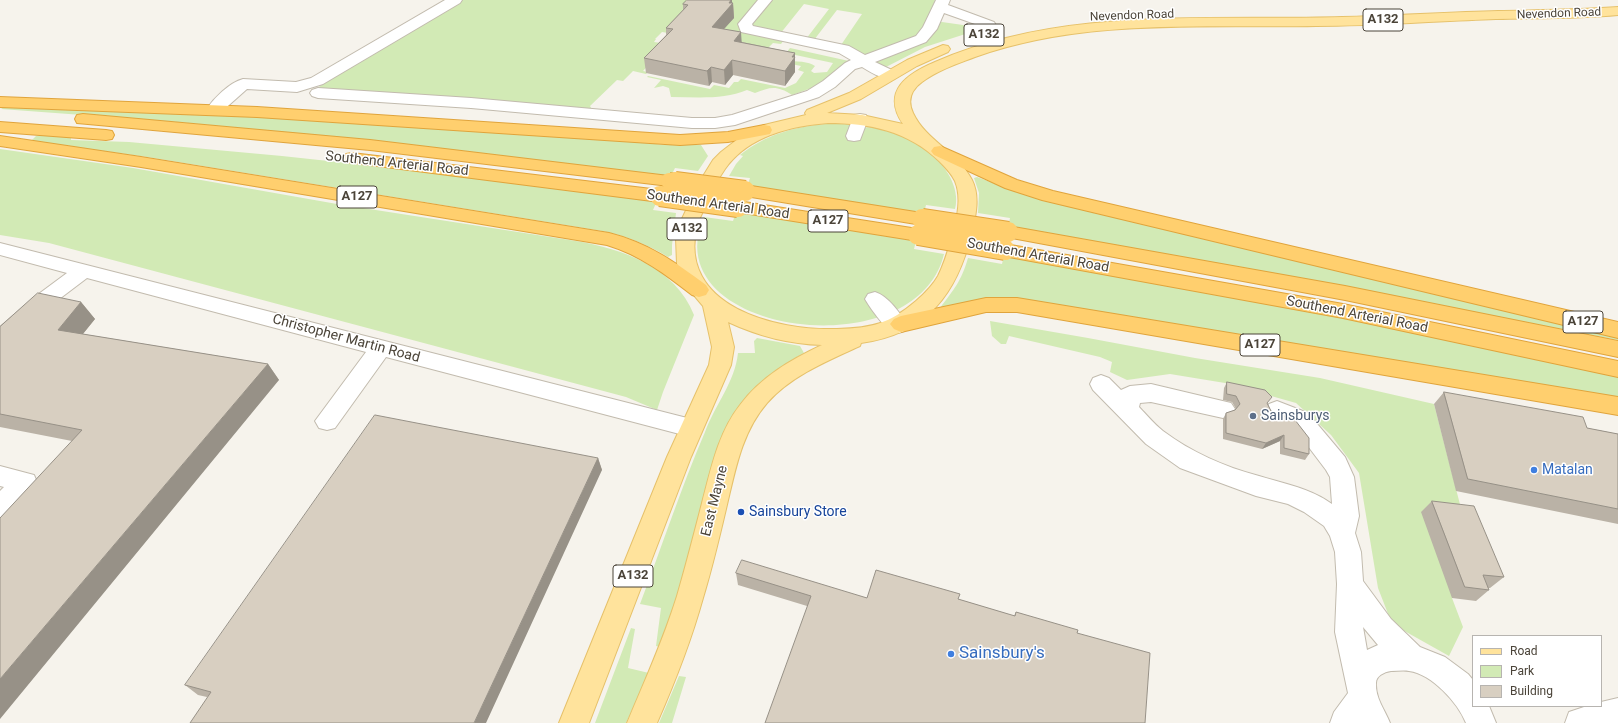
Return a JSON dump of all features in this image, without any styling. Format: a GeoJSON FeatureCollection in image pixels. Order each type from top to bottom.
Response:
{"type":"FeatureCollection","features":[{"type":"Feature","properties":{"kind":"highway"},"geometry":{"type":"LineString","coordinates":[[0,102],[214,110],[549,130],[680,140],[728,137],[764,130]]}},
{"type":"Feature","properties":{"kind":"highway","name":"Southend Arterial Road"},"geometry":{"type":"LineString","coordinates":[[0,113],[196,128],[370,145],[742,199],[1330,290],[1618,349]]}},
{"type":"Feature","properties":{"kind":"highway","name":"Southend Arterial Road"},"geometry":{"type":"LineString","coordinates":[[0,128],[148,139],[339,157],[530,179],[664,188]]}},
{"type":"Feature","properties":{"kind":"highway","name":"A127"},"geometry":{"type":"LineString","coordinates":[[0,141],[149,163],[609,239],[634,246],[653,256],[706,298]]}},
{"type":"Feature","properties":{"kind":"highway","name":"A127"},"geometry":{"type":"LineString","coordinates":[[940,151],[1011,184],[1048,196],[1618,330]]}},
{"type":"Feature","properties":{"kind":"highway","name":"Southend Arterial Road"},"geometry":{"type":"LineString","coordinates":[[1006,241],[1618,369]]}},
{"type":"Feature","properties":{"kind":"highway","name":"A127"},"geometry":{"type":"LineString","coordinates":[[899,325],[986,305],[1017,305],[1618,406]]}},
{"type":"Feature","properties":{"kind":"main road","name":"Nevendon Road"},"geometry":{"type":"LineString","coordinates":[[786,123],[845,101],[924,57],[993,28],[1132,15],[1369,13],[1557,15],[1618,11]]}},
{"type":"Feature","properties":{"kind":"main road","name":"Nevendon Road"},"geometry":{"type":"LineString","coordinates":[[920,137],[903,110],[903,92],[908,87],[928,71],[945,63],[972,52],[1024,37],[1083,28],[1138,24],[1266,24],[1499,15]]}},
{"type":"Feature","properties":{"kind":"main road","name":"A132"},"geometry":{"type":"LineString","coordinates":[[574,723],[691,428],[722,358],[723,347],[721,334],[706,298],[690,272],[684,253],[688,225],[710,179],[722,161],[742,144],[764,130],[786,123],[828,118],[860,119],[894,126],[920,137],[940,151],[961,174],[966,187],[968,202],[962,236],[952,270],[946,281],[928,302],[899,325],[862,336],[789,334],[756,325],[706,298]]}},
{"type":"Feature","properties":{"kind":"main road","name":"East Mayne"},"geometry":{"type":"LineString","coordinates":[[642,723],[675,643],[691,592],[727,455],[734,435],[743,417],[757,400],[784,374],[809,359],[862,336]]}},
{"type":"Feature","properties":{"kind":"street"},"geometry":{"type":"LineString","coordinates":[[214,110],[230,94],[243,84],[291,88],[307,85],[317,81],[455,0]]}},
{"type":"Feature","properties":{"kind":"street"},"geometry":{"type":"LineString","coordinates":[[766,0],[745,24],[746,29],[844,49],[890,75]]}},
{"type":"Feature","properties":{"kind":"street"},"geometry":{"type":"LineString","coordinates":[[966,2],[993,28]]}},
{"type":"Feature","properties":{"kind":"street"},"geometry":{"type":"LineString","coordinates":[[318,93],[471,103],[692,123],[715,123],[746,117],[813,94],[829,84],[850,66],[921,39],[928,32],[942,3],[993,28]]}},
{"type":"Feature","properties":{"kind":"street"},"geometry":{"type":"LineString","coordinates":[[854,136],[860,119]]}},
{"type":"Feature","properties":{"kind":"street","name":"Christopher Martin Road"},"geometry":{"type":"LineString","coordinates":[[4,256],[83,271],[691,428]]}},
{"type":"Feature","properties":{"kind":"street"},"geometry":{"type":"LineString","coordinates":[[0,339],[47,298],[83,271]]}},
{"type":"Feature","properties":{"kind":"street"},"geometry":{"type":"LineString","coordinates":[[875,299],[899,325]]}},
{"type":"Feature","properties":{"kind":"street"},"geometry":{"type":"LineString","coordinates":[[327,421],[381,348]]}},
{"type":"Feature","properties":{"kind":"street"},"geometry":{"type":"LineString","coordinates":[[1101,384],[1154,437],[1189,461],[1256,486],[1292,495],[1313,504],[1333,518],[1342,533],[1348,552],[1350,584],[1348,632],[1362,689],[1364,705],[1375,723]]}},
{"type":"Feature","properties":{"kind":"street"},"geometry":{"type":"LineString","coordinates":[[1127,409],[1130,395],[1150,393],[1223,409]]}},
{"type":"Feature","properties":{"kind":"street"},"geometry":{"type":"LineString","coordinates":[[1277,410],[1300,419],[1336,464],[1342,477],[1344,492],[1346,516],[1342,533]]}},
{"type":"Feature","properties":{"kind":"street"},"geometry":{"type":"LineString","coordinates":[[0,476],[25,482],[0,508]]}},
{"type":"Feature","properties":{"kind":"street"},"geometry":{"type":"LineString","coordinates":[[1350,584],[1380,628],[1410,657],[1435,667],[1458,684],[1472,704]]}},
{"type":"Feature","properties":{"kind":"street"},"geometry":{"type":"LineString","coordinates":[[1345,723],[1362,689],[1366,669],[1380,658],[1410,657]]}},
{"type":"Feature","properties":{"kind":"street"},"geometry":{"type":"LineString","coordinates":[[1474,707],[1481,723]]}},
{"type":"Feature","properties":{"kind":"street"},"geometry":{"type":"LineString","coordinates":[[1580,723],[1617,714]]}},
{"type":"Feature","properties":{"kind":"green space"},"geometry":{"type":"Polygon","coordinates":[[[460,0],[935,0],[928,20],[984,28],[925,47],[886,67],[876,65],[878,59],[841,45],[862,14],[837,10],[814,40],[806,39],[829,9],[804,4],[780,34],[784,40],[781,44],[773,43],[767,49],[662,32],[654,42],[668,44],[643,71],[648,72],[646,74],[633,71],[623,81],[617,80],[590,106],[593,111],[316,89],[344,69],[460,0]]]}},
{"type":"Feature","properties":{"kind":"green space"},"geometry":{"type":"Polygon","coordinates":[[[790,48],[849,61],[820,85],[792,95],[778,88],[769,88],[755,93],[747,90],[719,97],[671,97],[669,88],[663,86],[654,88],[661,80],[647,77],[710,89],[714,85],[729,88],[734,82],[738,82],[741,79],[785,88],[796,83],[804,72],[798,70],[801,66],[776,61],[797,61],[811,64],[815,66],[811,71],[814,73],[827,72],[833,63],[786,53],[790,48]]]}},
{"type":"Feature","properties":{"kind":"green space"},"geometry":{"type":"Polygon","coordinates":[[[6,106],[188,112],[608,139],[666,145],[701,145],[708,156],[698,171],[675,168],[671,176],[356,139],[177,122],[1,109],[6,106]]]}},
{"type":"Feature","properties":{"kind":"green space"},"geometry":{"type":"Polygon","coordinates":[[[837,123],[850,125],[856,128],[870,127],[894,133],[913,141],[938,160],[950,177],[956,193],[955,209],[926,205],[924,213],[747,187],[750,178],[729,176],[743,156],[740,155],[759,142],[780,133],[802,127],[837,123]]]}},
{"type":"Feature","properties":{"kind":"green space"},"geometry":{"type":"Polygon","coordinates":[[[36,136],[71,137],[71,140],[129,142],[282,156],[421,171],[657,201],[653,210],[676,213],[672,255],[668,257],[636,241],[602,231],[147,157],[31,141],[36,136]]]}},
{"type":"Feature","properties":{"kind":"green space"},"geometry":{"type":"Polygon","coordinates":[[[0,149],[133,168],[337,204],[576,241],[612,249],[646,263],[661,273],[674,284],[685,298],[694,315],[657,410],[626,397],[49,243],[0,235],[0,149]]]}},
{"type":"Feature","properties":{"kind":"green space"},"geometry":{"type":"Polygon","coordinates":[[[977,177],[1007,188],[1618,335],[1618,340],[1008,227],[1010,218],[978,213],[979,193],[974,178],[977,177]]]}},
{"type":"Feature","properties":{"kind":"green space"},"geometry":{"type":"Polygon","coordinates":[[[736,212],[916,241],[914,249],[944,254],[924,291],[887,314],[842,325],[794,323],[750,311],[716,289],[698,257],[704,217],[733,221],[736,212]]]}},
{"type":"Feature","properties":{"kind":"green space"},"geometry":{"type":"Polygon","coordinates":[[[1004,255],[1344,318],[1618,376],[1618,399],[980,300],[944,309],[940,308],[960,279],[968,258],[1002,264],[1004,255]]]}},
{"type":"Feature","properties":{"kind":"green space"},"geometry":{"type":"Polygon","coordinates":[[[990,321],[1195,358],[1320,378],[1434,404],[1463,516],[1452,598],[1463,627],[1449,656],[1392,624],[1378,588],[1359,473],[1331,435],[1296,403],[1225,383],[1170,374],[1127,380],[1110,372],[1112,362],[1100,357],[1009,336],[1006,344],[1001,344],[992,336],[990,321]]]}},
{"type":"Feature","properties":{"kind":"green space"},"geometry":{"type":"Polygon","coordinates":[[[757,338],[800,346],[804,353],[775,372],[762,383],[740,408],[723,437],[716,453],[679,590],[660,647],[656,646],[661,608],[640,604],[696,453],[709,422],[733,374],[738,353],[755,353],[754,341],[757,338]]]}},
{"type":"Feature","properties":{"kind":"green space"},"geometry":{"type":"Polygon","coordinates":[[[631,628],[635,629],[628,668],[649,673],[626,723],[595,723],[631,628]]]}},
{"type":"Feature","properties":{"kind":"green space"},"geometry":{"type":"Polygon","coordinates":[[[679,676],[686,677],[672,723],[659,723],[679,676]]]}},
{"type":"Feature","properties":{"kind":"building"},"geometry":{"type":"Polygon","coordinates":[[[687,0],[731,0],[729,3],[733,3],[712,27],[741,32],[734,41],[795,53],[792,57],[795,57],[785,71],[732,60],[724,70],[711,67],[707,71],[644,58],[673,29],[666,28],[688,5],[683,4],[687,0]]]}},
{"type":"Feature","properties":{"kind":"building"},"geometry":{"type":"Polygon","coordinates":[[[38,293],[81,302],[58,330],[268,364],[0,679],[0,518],[82,430],[0,414],[0,327],[38,293]]]}},
{"type":"Feature","properties":{"kind":"building","name":"Sainsburys"},"geometry":{"type":"Polygon","coordinates":[[[1227,382],[1265,390],[1272,397],[1267,403],[1271,411],[1295,420],[1309,438],[1309,454],[1284,448],[1284,435],[1266,443],[1226,433],[1226,413],[1235,410],[1240,404],[1236,396],[1227,394],[1227,382]]]}},
{"type":"Feature","properties":{"kind":"building","name":"Matalan"},"geometry":{"type":"Polygon","coordinates":[[[1444,392],[1583,417],[1587,428],[1618,434],[1618,509],[1468,479],[1444,392]]]}},
{"type":"Feature","properties":{"kind":"building"},"geometry":{"type":"Polygon","coordinates":[[[375,415],[598,458],[474,723],[190,723],[211,692],[185,685],[375,415]]]}},
{"type":"Feature","properties":{"kind":"building"},"geometry":{"type":"Polygon","coordinates":[[[1432,501],[1474,506],[1504,577],[1483,575],[1489,590],[1465,587],[1432,501]]]}},
{"type":"Feature","properties":{"kind":"building","name":"Sainsbury's"},"geometry":{"type":"Polygon","coordinates":[[[742,560],[867,598],[876,570],[960,594],[958,599],[1015,616],[1016,612],[1078,630],[1077,633],[1150,653],[1145,723],[765,723],[811,596],[736,573],[742,560]]]}},
{"type":"Feature","properties":{"kind":"place","name":"Sainsburys"},"geometry":{"type":"Point","coordinates":[1253,416]}},
{"type":"Feature","properties":{"kind":"place","name":"Matalan"},"geometry":{"type":"Point","coordinates":[1534,470]}},
{"type":"Feature","properties":{"kind":"place","name":"Sainsbury Store"},"geometry":{"type":"Point","coordinates":[741,512]}},
{"type":"Feature","properties":{"kind":"place","name":"Sainsbury's"},"geometry":{"type":"Point","coordinates":[951,654]}}]}
